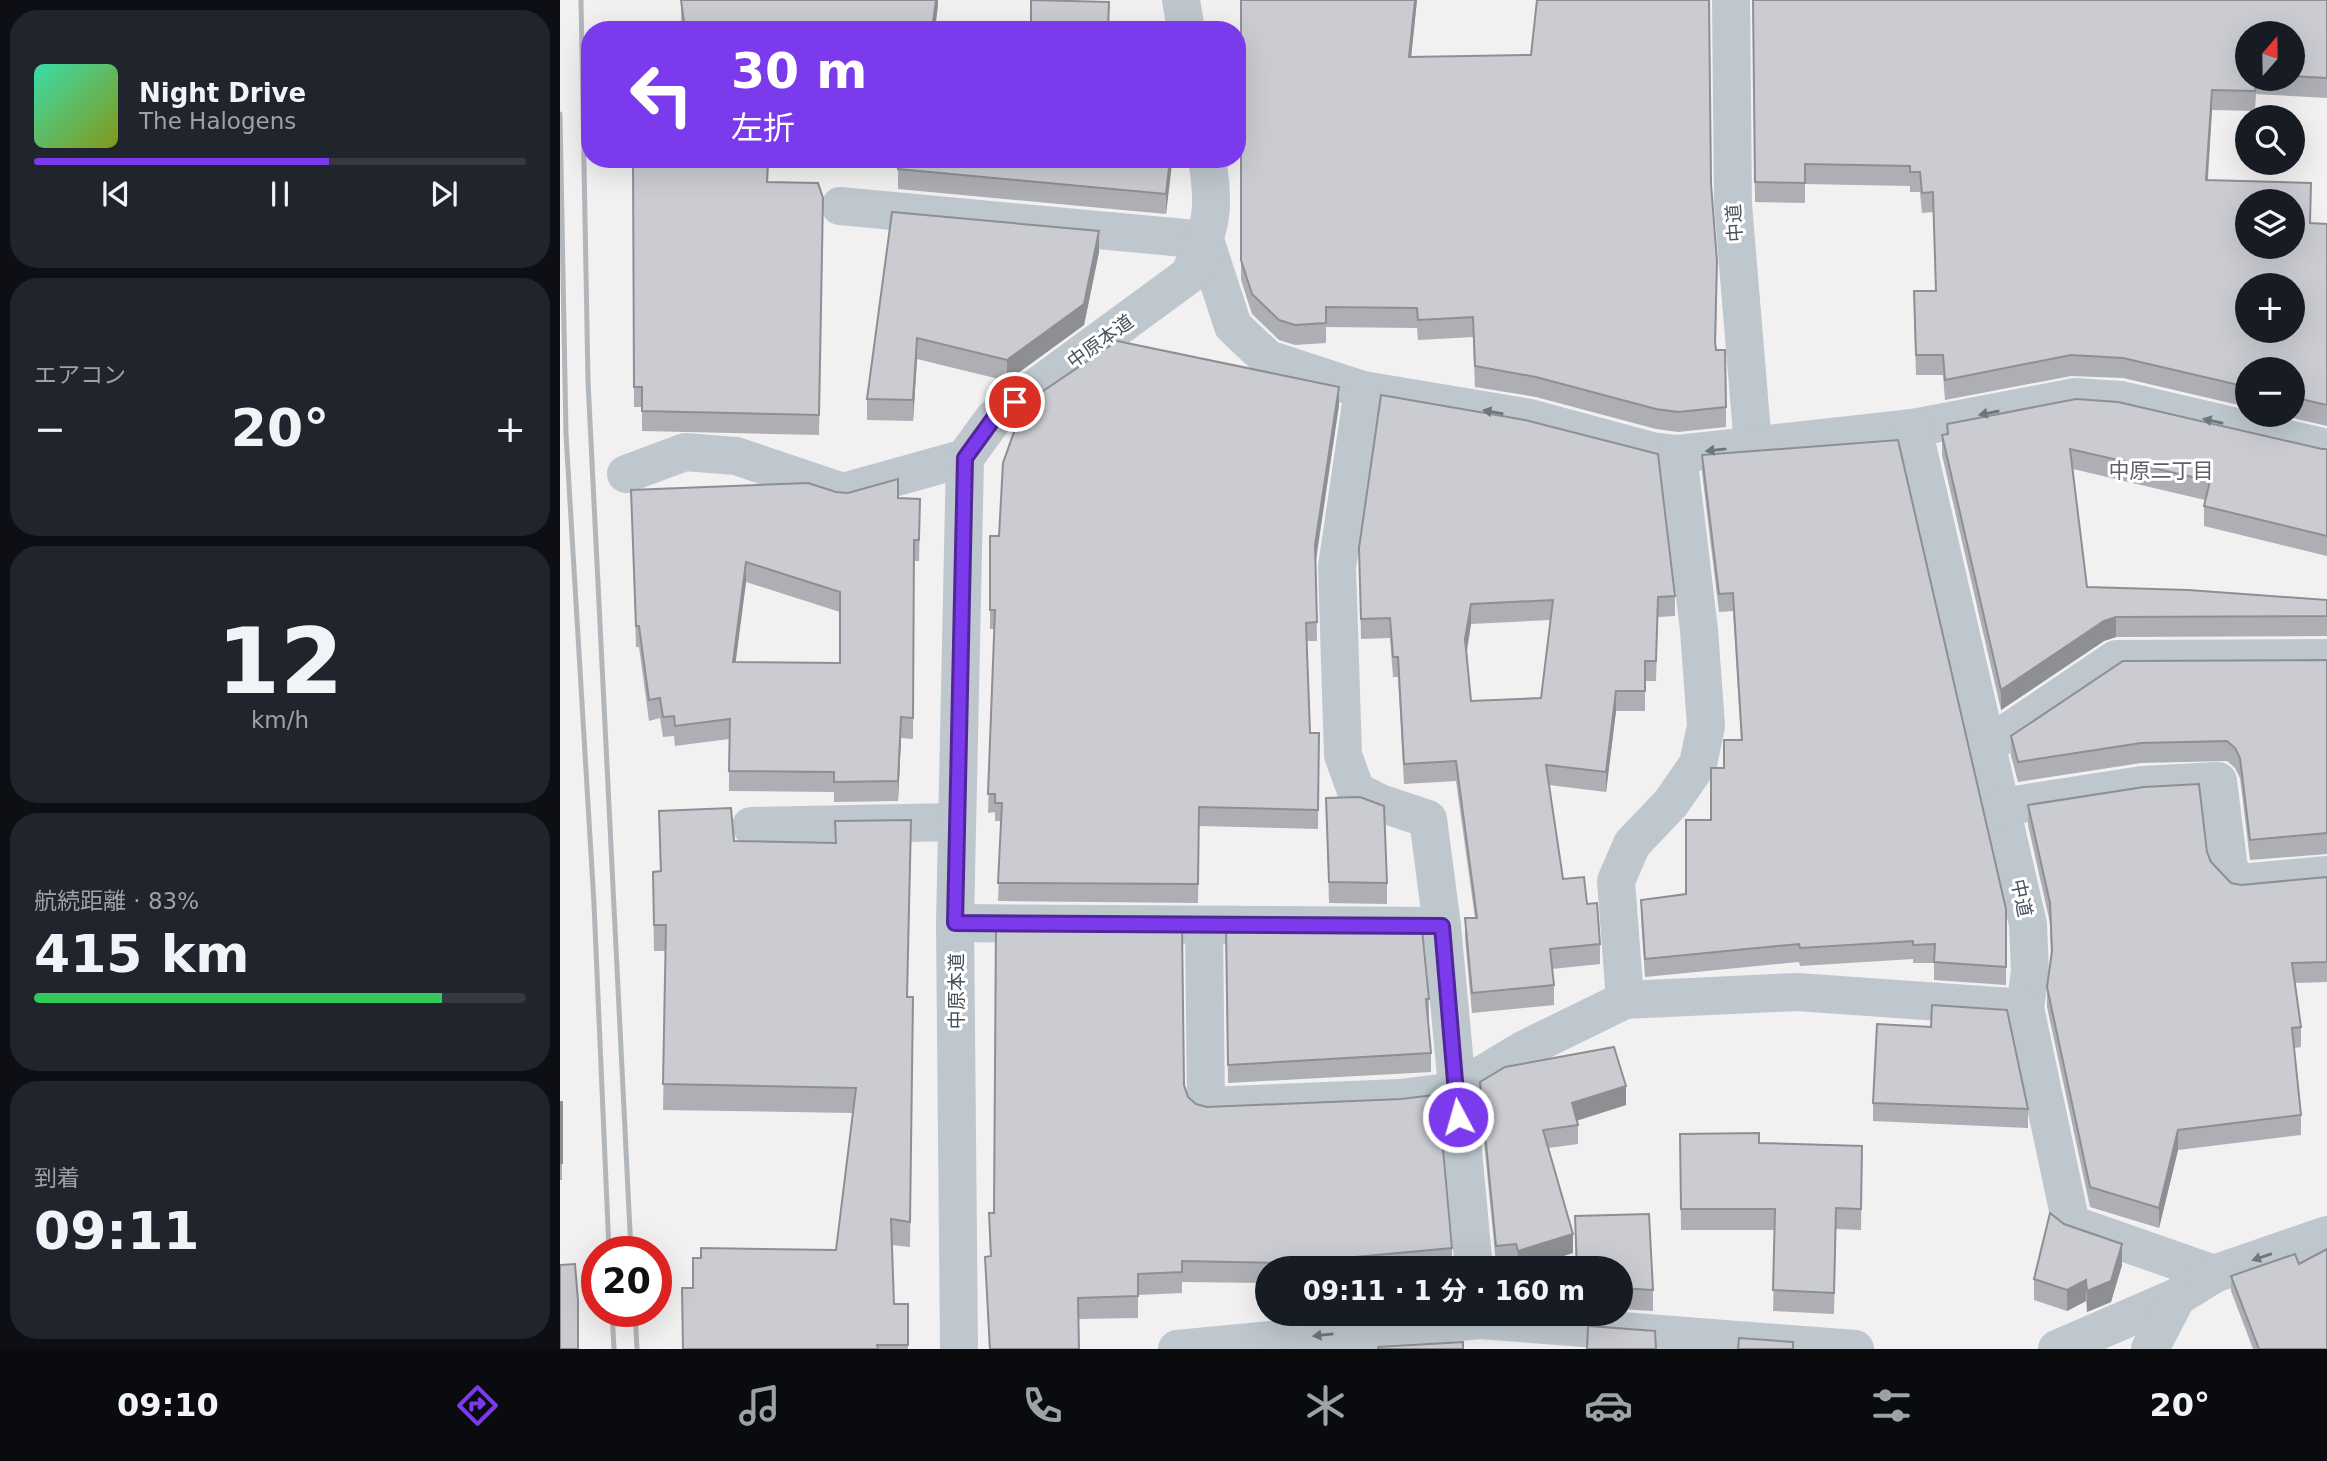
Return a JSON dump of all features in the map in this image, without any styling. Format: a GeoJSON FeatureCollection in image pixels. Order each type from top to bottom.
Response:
{"type":"FeatureCollection","features":[{"type":"Feature","properties":{"kind":"street"},"geometry":{"type":"LineString","coordinates":[[1180,0],[1184,21]]}},
{"type":"Feature","properties":{"kind":"street","name":"中道"},"geometry":{"type":"LineString","coordinates":[[1731,0],[1732,204],[1753,446]]}},
{"type":"Feature","properties":{"kind":"street","name":"中原本道"},"geometry":{"type":"LineString","coordinates":[[959,1349],[955,923],[965,458],[994,418],[1189,275],[1205,240],[1214,201],[1208,168]]}},
{"type":"Feature","properties":{"kind":"street"},"geometry":{"type":"LineString","coordinates":[[840,206],[1205,240],[1233,327],[1268,359],[1363,390],[1530,418],[1652,451],[1678,454],[1913,428],[2075,397],[2121,400],[2327,448]]}},
{"type":"Feature","properties":{"kind":"street"},"geometry":{"type":"LineString","coordinates":[[1363,390],[1337,567],[1343,755],[1356,791],[1381,803],[1428,819],[1442,926],[1455,1091],[1473,1256]]}},
{"type":"Feature","properties":{"kind":"street","name":"中道"},"geometry":{"type":"LineString","coordinates":[[1913,428],[2028,924],[2030,972],[2025,1008],[2071,1224],[2214,1274]]}},
{"type":"Feature","properties":{"kind":"street"},"geometry":{"type":"LineString","coordinates":[[626,474],[685,452],[736,456],[843,492],[965,458]]}},
{"type":"Feature","properties":{"kind":"street"},"geometry":{"type":"LineString","coordinates":[[1625,1000],[1616,881],[1632,844],[1671,803],[1698,764],[1706,726],[1699,630],[1678,454]]}},
{"type":"Feature","properties":{"kind":"street"},"geometry":{"type":"LineString","coordinates":[[1987,746],[2116,659],[2327,659]]}},
{"type":"Feature","properties":{"kind":"street"},"geometry":{"type":"LineString","coordinates":[[2002,807],[2142,785],[2218,781],[2229,870],[2240,883],[2327,875]]}},
{"type":"Feature","properties":{"kind":"street"},"geometry":{"type":"LineString","coordinates":[[751,826],[957,822]]}},
{"type":"Feature","properties":{"kind":"street"},"geometry":{"type":"LineString","coordinates":[[955,923],[1442,926]]}},
{"type":"Feature","properties":{"kind":"street"},"geometry":{"type":"LineString","coordinates":[[1204,926],[1206,1106],[1400,1098],[1455,1091],[1522,1050],[1625,1000],[1797,992],[2025,1008]]}},
{"type":"Feature","properties":{"kind":"street"},"geometry":{"type":"LineString","coordinates":[[2057,1349],[2177,1297],[2214,1274],[2327,1235]]}},
{"type":"Feature","properties":{"kind":"street"},"geometry":{"type":"LineString","coordinates":[[2150,1349],[2177,1297]]}},
{"type":"Feature","properties":{"kind":"street"},"geometry":{"type":"LineString","coordinates":[[1177,1349],[1480,1328],[1855,1349]]}},
{"type":"Feature","properties":{"kind":"building"},"geometry":{"type":"Polygon","coordinates":[[[681,0],[936,0],[933,21],[684,21],[681,0]]]}},
{"type":"Feature","properties":{"kind":"building"},"geometry":{"type":"Polygon","coordinates":[[[1031,0],[1109,2],[1108,21],[1031,21],[1031,0]]]}},
{"type":"Feature","properties":{"kind":"building"},"geometry":{"type":"Polygon","coordinates":[[[1241,0],[1415,0],[1409,57],[1531,55],[1537,0],[1709,0],[1711,184],[1717,261],[1715,342],[1716,350],[1725,350],[1726,407],[1678,412],[1656,409],[1536,377],[1475,366],[1473,317],[1418,320],[1417,308],[1326,307],[1326,323],[1295,325],[1279,320],[1252,294],[1241,260],[1241,168],[1246,168],[1246,21],[1241,21],[1241,0]]]}},
{"type":"Feature","properties":{"kind":"building"},"geometry":{"type":"Polygon","coordinates":[[[1753,0],[2327,0],[2327,78],[2305,77],[2305,21],[2235,21],[2235,91],[2212,90],[2206,180],[2311,183],[2310,223],[2327,224],[2327,405],[2305,400],[2305,357],[2235,357],[2235,384],[2123,358],[2071,355],[1945,380],[1943,355],[1916,355],[1914,291],[1936,291],[1933,192],[1922,193],[1920,172],[1910,172],[1910,166],[1805,164],[1805,183],[1755,182],[1753,0]]]}},
{"type":"Feature","properties":{"kind":"building"},"geometry":{"type":"Polygon","coordinates":[[[633,168],[768,168],[767,182],[818,183],[823,198],[819,415],[642,411],[642,387],[634,387],[633,168]]]}},
{"type":"Feature","properties":{"kind":"building"},"geometry":{"type":"Polygon","coordinates":[[[898,168],[1169,168],[1166,194],[898,168]]]}},
{"type":"Feature","properties":{"kind":"building"},"geometry":{"type":"Polygon","coordinates":[[[892,212],[1099,231],[1084,304],[1007,360],[917,338],[913,400],[867,399],[892,212]]]}},
{"type":"Feature","properties":{"kind":"building"},"geometry":{"type":"Polygon","coordinates":[[[1117,341],[1339,387],[1315,545],[1317,622],[1306,623],[1310,733],[1319,733],[1318,810],[1199,807],[1198,884],[998,883],[1002,803],[995,803],[995,794],[988,794],[995,610],[990,610],[990,536],[999,536],[1003,463],[1024,404],[1117,341]]]}},
{"type":"Feature","properties":{"kind":"building"},"geometry":{"type":"Polygon","coordinates":[[[1381,395],[1525,420],[1658,454],[1675,596],[1658,597],[1656,661],[1645,661],[1645,691],[1616,691],[1606,772],[1546,765],[1563,879],[1584,877],[1587,904],[1597,903],[1600,944],[1550,949],[1554,985],[1472,993],[1465,918],[1477,918],[1456,761],[1404,764],[1398,657],[1393,657],[1390,618],[1361,619],[1359,548],[1381,395]],[[1553,600],[1471,604],[1465,639],[1471,701],[1541,698],[1553,600]]]}},
{"type":"Feature","properties":{"kind":"building"},"geometry":{"type":"Polygon","coordinates":[[[2076,399],[2118,402],[2327,449],[2327,536],[2204,506],[2210,481],[2070,449],[2087,587],[2188,590],[2327,600],[2327,616],[2116,617],[2104,621],[2001,690],[1942,435],[1948,434],[1947,424],[2076,399]]]}},
{"type":"Feature","properties":{"kind":"building"},"geometry":{"type":"Polygon","coordinates":[[[1898,440],[2006,909],[2006,967],[1934,962],[1935,944],[1913,945],[1913,941],[1800,948],[1799,944],[1645,959],[1641,900],[1686,894],[1686,820],[1711,820],[1711,768],[1724,768],[1724,740],[1742,740],[1733,593],[1719,594],[1702,455],[1898,440]]]}},
{"type":"Feature","properties":{"kind":"building"},"geometry":{"type":"Polygon","coordinates":[[[898,479],[898,498],[920,499],[919,540],[914,540],[913,718],[901,717],[898,781],[834,782],[834,772],[729,771],[730,719],[675,726],[674,716],[663,717],[660,698],[649,700],[639,626],[636,626],[631,490],[808,483],[848,493],[898,479]],[[746,562],[733,662],[840,663],[840,592],[746,562]]]}},
{"type":"Feature","properties":{"kind":"building"},"geometry":{"type":"Polygon","coordinates":[[[2327,660],[2327,833],[2250,840],[2240,758],[2235,748],[2227,741],[2141,743],[2018,762],[2011,736],[2123,661],[2327,660]]]}},
{"type":"Feature","properties":{"kind":"building"},"geometry":{"type":"Polygon","coordinates":[[[2199,784],[2207,852],[2211,862],[2231,883],[2241,885],[2327,877],[2327,962],[2292,963],[2301,1027],[2292,1028],[2301,1115],[2178,1130],[2159,1208],[2090,1187],[2047,987],[2052,951],[2050,903],[2028,805],[2144,787],[2199,784]]]}},
{"type":"Feature","properties":{"kind":"building"},"geometry":{"type":"Polygon","coordinates":[[[1360,797],[1384,806],[1387,883],[1329,882],[1326,798],[1360,797]]]}},
{"type":"Feature","properties":{"kind":"building"},"geometry":{"type":"Polygon","coordinates":[[[731,808],[734,841],[836,843],[835,821],[911,820],[907,997],[913,997],[910,1222],[891,1219],[894,1304],[908,1304],[908,1345],[877,1345],[878,1349],[683,1349],[682,1288],[693,1288],[693,1258],[701,1258],[701,1248],[836,1250],[856,1088],[663,1084],[666,925],[654,925],[653,872],[661,871],[659,811],[731,808]]]}},
{"type":"Feature","properties":{"kind":"building"},"geometry":{"type":"Polygon","coordinates":[[[996,924],[1182,925],[1184,1085],[1188,1097],[1196,1104],[1207,1107],[1401,1099],[1434,1095],[1436,1107],[1439,1105],[1452,1248],[1366,1256],[1255,1256],[1255,1262],[1182,1261],[1182,1272],[1138,1274],[1138,1296],[1078,1298],[1079,1349],[990,1349],[985,1257],[991,1256],[989,1213],[994,1213],[996,924]]]}},
{"type":"Feature","properties":{"kind":"building"},"geometry":{"type":"Polygon","coordinates":[[[1226,928],[1422,929],[1431,1053],[1228,1065],[1226,928]]]}},
{"type":"Feature","properties":{"kind":"building"},"geometry":{"type":"Polygon","coordinates":[[[1932,1005],[2007,1010],[2028,1109],[1873,1103],[1877,1024],[1931,1027],[1932,1005]]]}},
{"type":"Feature","properties":{"kind":"building"},"geometry":{"type":"Polygon","coordinates":[[[1614,1047],[1626,1086],[1572,1103],[1578,1125],[1543,1130],[1573,1234],[1518,1251],[1516,1244],[1496,1246],[1480,1082],[1505,1067],[1614,1047]]]}},
{"type":"Feature","properties":{"kind":"building"},"geometry":{"type":"Polygon","coordinates":[[[562,1102],[562,1163],[560,1163],[562,1102]]]}},
{"type":"Feature","properties":{"kind":"building"},"geometry":{"type":"Polygon","coordinates":[[[1759,1133],[1759,1143],[1862,1146],[1861,1209],[1836,1208],[1834,1293],[1773,1290],[1775,1209],[1681,1209],[1680,1134],[1759,1133]]]}},
{"type":"Feature","properties":{"kind":"building"},"geometry":{"type":"Polygon","coordinates":[[[2050,1213],[2064,1224],[2122,1244],[2111,1281],[2087,1291],[2086,1280],[2067,1290],[2034,1279],[2050,1213]]]}},
{"type":"Feature","properties":{"kind":"building"},"geometry":{"type":"Polygon","coordinates":[[[1649,1214],[1653,1290],[1633,1289],[1633,1256],[1577,1256],[1575,1216],[1649,1214]]]}},
{"type":"Feature","properties":{"kind":"building"},"geometry":{"type":"Polygon","coordinates":[[[2327,1249],[2327,1349],[2259,1349],[2231,1276],[2295,1254],[2299,1264],[2327,1249]]]}},
{"type":"Feature","properties":{"kind":"building"},"geometry":{"type":"Polygon","coordinates":[[[575,1264],[578,1349],[560,1349],[560,1265],[575,1264]]]}},
{"type":"Feature","properties":{"kind":"building"},"geometry":{"type":"Polygon","coordinates":[[[1588,1326],[1655,1331],[1656,1349],[1587,1349],[1588,1326]]]}},
{"type":"Feature","properties":{"kind":"building"},"geometry":{"type":"Polygon","coordinates":[[[1739,1338],[1793,1342],[1793,1349],[1738,1349],[1739,1338]]]}},
{"type":"Feature","properties":{"kind":"building"},"geometry":{"type":"Polygon","coordinates":[[[1463,1342],[1463,1349],[1378,1349],[1378,1347],[1463,1342]]]}},
{"type":"Feature","properties":{"kind":"railway"},"geometry":{"type":"LineString","coordinates":[[581,0],[581,21]]}},
{"type":"Feature","properties":{"kind":"railway"},"geometry":{"type":"LineString","coordinates":[[560,114],[566,435],[594,904],[608,1236]]}},
{"type":"Feature","properties":{"kind":"railway"},"geometry":{"type":"LineString","coordinates":[[584,168],[588,381],[630,1236]]}},
{"type":"Feature","properties":{"kind":"railway"},"geometry":{"type":"LineString","coordinates":[[613,1327],[614,1349]]}},
{"type":"Feature","properties":{"kind":"railway"},"geometry":{"type":"LineString","coordinates":[[636,1327],[637,1349]]}},
{"type":"Feature","properties":{"kind":"district","name":"中原二丁目"},"geometry":{"type":"Point","coordinates":[2161,471]}},
{"type":"Feature","properties":{"kind":"route"},"geometry":{"type":"LineString","coordinates":[[1015,402],[994,418],[965,458],[955,923],[1442,926],[1458,1117]]}}]}
